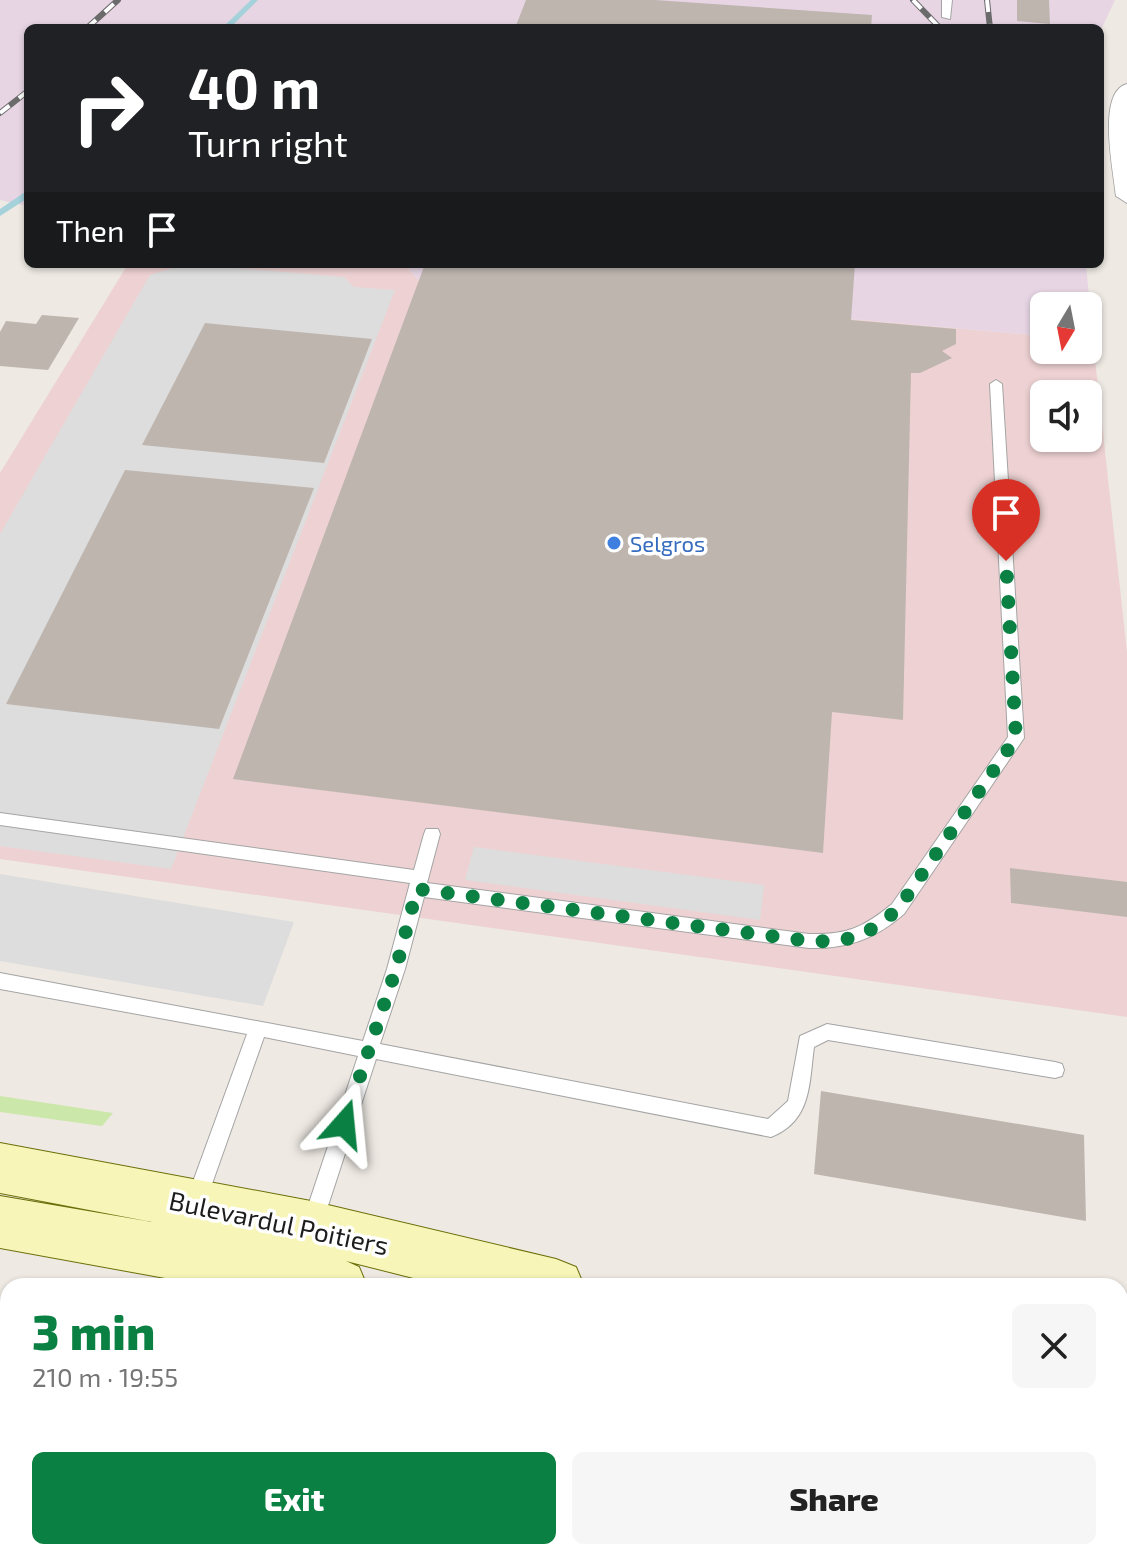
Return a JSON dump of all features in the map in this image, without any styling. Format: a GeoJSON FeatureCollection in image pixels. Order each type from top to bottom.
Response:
{"type":"FeatureCollection","features":[{"type":"Feature","properties":{"kind":"main road","name":"Bulevardul Poitiers"},"geometry":{"type":"LineString","coordinates":[[0,1168],[186,1231],[309,1261],[477,1278]]}},
{"type":"Feature","properties":{"kind":"main road","name":"Bulevardul Poitiers"},"geometry":{"type":"LineString","coordinates":[[0,1222],[186,1231]]}},
{"type":"Feature","properties":{"kind":"street"},"geometry":{"type":"LineString","coordinates":[[1127,90],[1118,112],[1127,196]]}},
{"type":"Feature","properties":{"kind":"lane"},"geometry":{"type":"LineString","coordinates":[[947,0],[947,17]]}},
{"type":"Feature","properties":{"kind":"lane"},"geometry":{"type":"LineString","coordinates":[[0,819],[809,941],[840,943],[863,935],[898,909],[1016,738],[996,384]]}},
{"type":"Feature","properties":{"kind":"lane"},"geometry":{"type":"LineString","coordinates":[[309,1261],[368,1049],[396,969],[432,834]]}},
{"type":"Feature","properties":{"kind":"lane"},"geometry":{"type":"LineString","coordinates":[[0,981],[771,1128],[797,1105],[806,1042],[827,1032],[1055,1070]]}},
{"type":"Feature","properties":{"kind":"lane"},"geometry":{"type":"LineString","coordinates":[[186,1231],[258,1028]]}},
{"type":"Feature","properties":{"kind":"shaded area"},"geometry":{"type":"Polygon","coordinates":[[[0,0],[1115,0],[1104,24],[24,24],[24,205],[0,200],[0,0]]]}},
{"type":"Feature","properties":{"kind":"shaded area"},"geometry":{"type":"Polygon","coordinates":[[[126,268],[408,268],[419,281],[1030,335],[1030,364],[1096,364],[1097,380],[1030,380],[1030,452],[1102,452],[1102,423],[1127,652],[1127,1017],[0,859],[0,473],[126,268]]]}},
{"type":"Feature","properties":{"kind":"shaded area"},"geometry":{"type":"Polygon","coordinates":[[[173,268],[235,268],[344,277],[354,287],[395,290],[171,869],[0,846],[0,534],[150,275],[173,268]]]}},
{"type":"Feature","properties":{"kind":"shaded area"},"geometry":{"type":"Polygon","coordinates":[[[408,268],[1086,268],[1089,292],[1030,292],[1030,335],[419,281],[408,268]]]}},
{"type":"Feature","properties":{"kind":"shaded area"},"geometry":{"type":"Polygon","coordinates":[[[474,847],[764,885],[760,920],[465,880],[474,847]]]}},
{"type":"Feature","properties":{"kind":"shaded area"},"geometry":{"type":"Polygon","coordinates":[[[0,874],[294,922],[263,1006],[0,961],[0,874]]]}},
{"type":"Feature","properties":{"kind":"green space"},"geometry":{"type":"Polygon","coordinates":[[[0,1096],[113,1113],[102,1126],[0,1112],[0,1096]]]}},
{"type":"Feature","properties":{"kind":"building"},"geometry":{"type":"Polygon","coordinates":[[[526,0],[655,0],[872,15],[871,24],[517,24],[526,0]]]}},
{"type":"Feature","properties":{"kind":"building"},"geometry":{"type":"Polygon","coordinates":[[[1017,0],[1049,0],[1050,24],[1017,21],[1017,0]]]}},
{"type":"Feature","properties":{"kind":"building","name":"Selgros"},"geometry":{"type":"Polygon","coordinates":[[[424,268],[855,268],[851,320],[956,329],[956,344],[942,351],[952,358],[920,373],[911,373],[903,720],[832,712],[823,853],[233,779],[424,268]]]}},
{"type":"Feature","properties":{"kind":"building"},"geometry":{"type":"Polygon","coordinates":[[[42,315],[79,318],[48,370],[0,366],[0,332],[6,321],[36,324],[42,315]]]}},
{"type":"Feature","properties":{"kind":"building"},"geometry":{"type":"Polygon","coordinates":[[[205,323],[372,339],[324,463],[142,445],[205,323]]]}},
{"type":"Feature","properties":{"kind":"building"},"geometry":{"type":"Polygon","coordinates":[[[125,470],[314,488],[219,729],[6,704],[125,470]]]}},
{"type":"Feature","properties":{"kind":"building"},"geometry":{"type":"Polygon","coordinates":[[[1010,868],[1127,882],[1127,917],[1011,903],[1010,868]]]}},
{"type":"Feature","properties":{"kind":"building"},"geometry":{"type":"Polygon","coordinates":[[[821,1091],[1084,1135],[1086,1221],[814,1174],[821,1091]]]}},
{"type":"Feature","properties":{"kind":"waterway"},"geometry":{"type":"LineString","coordinates":[[230,24],[255,0]]}},
{"type":"Feature","properties":{"kind":"waterway"},"geometry":{"type":"LineString","coordinates":[[0,213],[24,197]]}},
{"type":"Feature","properties":{"kind":"railway"},"geometry":{"type":"LineString","coordinates":[[91,24],[118,0]]}},
{"type":"Feature","properties":{"kind":"railway"},"geometry":{"type":"LineString","coordinates":[[913,0],[936,24]]}},
{"type":"Feature","properties":{"kind":"railway"},"geometry":{"type":"LineString","coordinates":[[987,0],[990,24]]}},
{"type":"Feature","properties":{"kind":"railway"},"geometry":{"type":"LineString","coordinates":[[0,113],[24,94]]}},
{"type":"Feature","properties":{"kind":"place","name":"Selgros"},"geometry":{"type":"Point","coordinates":[614,543]}},
{"type":"Feature","properties":{"kind":"route"},"geometry":{"type":"LineString","coordinates":[[344,1124],[396,969],[417,889],[775,938],[840,943],[863,935],[898,909],[1016,738],[1006,561]]}}]}
